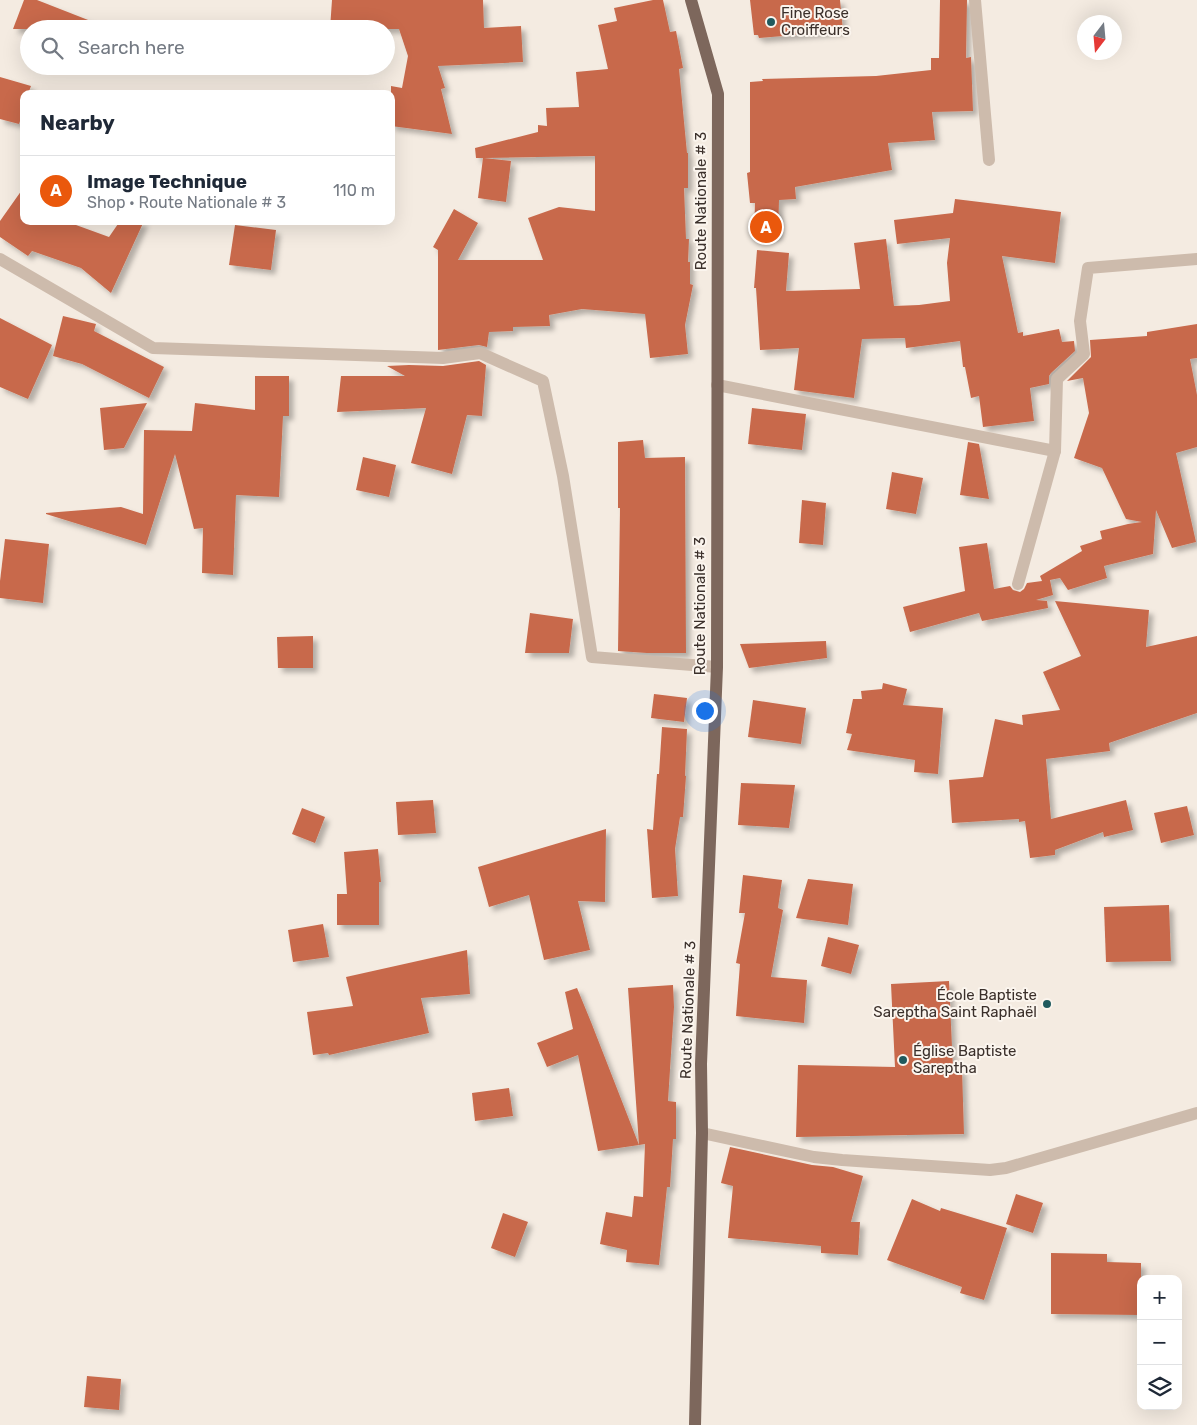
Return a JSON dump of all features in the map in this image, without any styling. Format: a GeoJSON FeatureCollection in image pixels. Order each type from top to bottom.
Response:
{"type":"FeatureCollection","features":[{"type":"Feature","properties":{"kind":"main road","name":"Route Nationale # 3"},"geometry":{"type":"LineString","coordinates":[[691,0],[718,94],[717,667],[702,1064],[695,1425]]}},
{"type":"Feature","properties":{"kind":"lane"},"geometry":{"type":"LineString","coordinates":[[975,0],[989,160]]}},
{"type":"Feature","properties":{"kind":"lane"},"geometry":{"type":"LineString","coordinates":[[0,259],[153,348],[443,358],[480,353],[543,381],[564,476],[592,656],[717,667]]}},
{"type":"Feature","properties":{"kind":"lane"},"geometry":{"type":"LineString","coordinates":[[1018,584],[1055,451],[1057,379],[1084,354],[1080,321],[1088,268],[1197,259]]}},
{"type":"Feature","properties":{"kind":"lane"},"geometry":{"type":"LineString","coordinates":[[717,385],[1055,451]]}},
{"type":"Feature","properties":{"kind":"lane"},"geometry":{"type":"LineString","coordinates":[[702,1133],[814,1157],[990,1170],[1006,1168],[1197,1113]]}},
{"type":"Feature","properties":{"kind":"building"},"geometry":{"type":"Polygon","coordinates":[[[24,0],[37,0],[88,20],[20,20],[20,29],[13,29],[24,0]]]}},
{"type":"Feature","properties":{"kind":"building"},"geometry":{"type":"Polygon","coordinates":[[[332,0],[483,0],[484,28],[521,26],[523,62],[438,66],[445,88],[441,89],[452,134],[395,127],[395,90],[391,90],[391,86],[402,88],[408,56],[399,29],[395,29],[395,20],[331,20],[332,0]]]}},
{"type":"Feature","properties":{"kind":"building"},"geometry":{"type":"Polygon","coordinates":[[[653,0],[663,0],[670,32],[676,31],[683,68],[679,69],[688,153],[688,188],[684,188],[686,239],[689,239],[688,262],[690,262],[690,284],[693,285],[685,325],[688,354],[650,358],[645,314],[582,309],[549,315],[550,326],[513,327],[513,331],[489,332],[487,347],[479,345],[438,350],[438,250],[433,247],[454,209],[478,223],[458,260],[543,260],[528,218],[559,207],[595,211],[595,156],[484,158],[511,161],[506,202],[478,198],[483,158],[476,158],[475,148],[538,132],[538,125],[547,126],[546,108],[579,107],[576,72],[608,69],[598,25],[617,21],[614,8],[653,0]]]}},
{"type":"Feature","properties":{"kind":"building"},"geometry":{"type":"Polygon","coordinates":[[[750,0],[840,0],[843,31],[759,38],[758,35],[754,35],[750,0]]]}},
{"type":"Feature","properties":{"kind":"building"},"geometry":{"type":"Polygon","coordinates":[[[940,0],[967,0],[966,58],[971,57],[973,111],[932,112],[935,140],[888,143],[892,170],[795,187],[796,199],[779,200],[778,236],[754,235],[755,203],[750,203],[747,173],[750,172],[750,82],[763,81],[762,79],[876,76],[931,70],[931,58],[939,58],[940,0]]]}},
{"type":"Feature","properties":{"kind":"building"},"geometry":{"type":"Polygon","coordinates":[[[0,77],[31,86],[30,90],[20,90],[19,124],[0,119],[0,77]]]}},
{"type":"Feature","properties":{"kind":"building"},"geometry":{"type":"Polygon","coordinates":[[[20,193],[20,225],[76,225],[109,237],[117,225],[142,225],[111,293],[81,268],[32,251],[28,256],[0,237],[0,221],[20,193]]]}},
{"type":"Feature","properties":{"kind":"building"},"geometry":{"type":"Polygon","coordinates":[[[955,199],[1061,212],[1055,263],[1002,256],[1018,333],[1023,332],[1023,336],[1059,329],[1062,342],[1074,341],[1075,351],[1051,373],[1049,384],[1030,388],[1034,421],[983,427],[979,396],[971,398],[965,367],[963,367],[960,341],[906,348],[905,338],[862,339],[854,398],[794,390],[799,348],[760,350],[756,288],[754,288],[757,250],[789,253],[786,291],[860,289],[854,243],[886,239],[894,306],[950,301],[947,263],[950,238],[897,244],[894,220],[953,213],[955,199]]]}},
{"type":"Feature","properties":{"kind":"building"},"geometry":{"type":"Polygon","coordinates":[[[235,225],[276,230],[271,270],[229,265],[235,225]]]}},
{"type":"Feature","properties":{"kind":"building"},"geometry":{"type":"Polygon","coordinates":[[[63,316],[96,324],[94,331],[164,367],[149,398],[82,364],[53,356],[63,316]]]}},
{"type":"Feature","properties":{"kind":"building"},"geometry":{"type":"Polygon","coordinates":[[[0,318],[52,345],[28,399],[0,387],[0,318]]]}},
{"type":"Feature","properties":{"kind":"building"},"geometry":{"type":"Polygon","coordinates":[[[1197,324],[1197,358],[1190,359],[1197,395],[1197,447],[1176,453],[1196,542],[1172,548],[1156,510],[1153,554],[1104,566],[1107,578],[1068,590],[1060,578],[1050,580],[1053,595],[1036,600],[1047,601],[1048,608],[982,621],[979,613],[910,632],[903,607],[965,591],[959,547],[987,543],[994,589],[1010,586],[1013,590],[1020,592],[1027,583],[1042,581],[1040,576],[1082,551],[1080,546],[1102,539],[1100,531],[1142,522],[1126,519],[1102,468],[1074,458],[1089,413],[1083,378],[1067,381],[1091,357],[1090,340],[1147,336],[1147,332],[1197,324]]]}},
{"type":"Feature","properties":{"kind":"building"},"geometry":{"type":"Polygon","coordinates":[[[479,361],[486,365],[482,416],[467,415],[452,474],[411,463],[426,408],[337,412],[341,376],[405,376],[387,366],[443,366],[479,361]]]}},
{"type":"Feature","properties":{"kind":"building"},"geometry":{"type":"Polygon","coordinates":[[[255,376],[289,376],[289,416],[283,416],[279,497],[236,495],[233,575],[202,573],[203,528],[194,529],[175,454],[146,545],[46,514],[121,507],[143,514],[144,430],[192,431],[195,403],[255,410],[255,376]]]}},
{"type":"Feature","properties":{"kind":"building"},"geometry":{"type":"Polygon","coordinates":[[[147,403],[124,448],[104,450],[100,408],[147,403]]]}},
{"type":"Feature","properties":{"kind":"building"},"geometry":{"type":"Polygon","coordinates":[[[752,408],[806,414],[802,450],[748,444],[752,408]]]}},
{"type":"Feature","properties":{"kind":"building"},"geometry":{"type":"Polygon","coordinates":[[[643,440],[645,458],[685,457],[686,653],[618,651],[620,508],[618,508],[618,442],[643,440]]]}},
{"type":"Feature","properties":{"kind":"building"},"geometry":{"type":"Polygon","coordinates":[[[968,442],[979,444],[989,499],[960,495],[968,442]]]}},
{"type":"Feature","properties":{"kind":"building"},"geometry":{"type":"Polygon","coordinates":[[[363,457],[396,465],[389,497],[356,490],[363,457]]]}},
{"type":"Feature","properties":{"kind":"building"},"geometry":{"type":"Polygon","coordinates":[[[892,472],[923,478],[916,514],[886,509],[892,472]]]}},
{"type":"Feature","properties":{"kind":"building"},"geometry":{"type":"Polygon","coordinates":[[[802,500],[826,503],[823,545],[799,543],[802,500]]]}},
{"type":"Feature","properties":{"kind":"building"},"geometry":{"type":"Polygon","coordinates":[[[5,539],[49,544],[43,603],[0,598],[5,539]]]}},
{"type":"Feature","properties":{"kind":"building"},"geometry":{"type":"Polygon","coordinates":[[[1055,601],[1149,610],[1146,647],[1197,636],[1197,713],[1109,743],[1110,751],[1046,759],[1051,819],[1126,800],[1133,830],[1104,837],[1103,832],[1055,850],[1055,855],[1030,858],[1025,821],[1019,822],[1019,819],[952,823],[949,780],[983,777],[995,719],[1023,725],[1022,715],[1060,710],[1043,672],[1081,656],[1055,601]]]}},
{"type":"Feature","properties":{"kind":"building"},"geometry":{"type":"Polygon","coordinates":[[[530,613],[573,619],[569,653],[525,653],[530,613]]]}},
{"type":"Feature","properties":{"kind":"building"},"geometry":{"type":"Polygon","coordinates":[[[313,636],[313,668],[278,668],[277,637],[313,636]]]}},
{"type":"Feature","properties":{"kind":"building"},"geometry":{"type":"Polygon","coordinates":[[[826,641],[827,658],[749,668],[740,644],[826,641]]]}},
{"type":"Feature","properties":{"kind":"building"},"geometry":{"type":"Polygon","coordinates":[[[883,683],[907,689],[903,705],[943,708],[938,774],[914,772],[915,760],[847,750],[852,734],[846,733],[853,699],[862,699],[861,691],[882,689],[883,683]]]}},
{"type":"Feature","properties":{"kind":"building"},"geometry":{"type":"Polygon","coordinates":[[[654,694],[687,698],[684,722],[651,718],[654,694]]]}},
{"type":"Feature","properties":{"kind":"building"},"geometry":{"type":"Polygon","coordinates":[[[753,700],[806,708],[801,744],[748,737],[753,700]]]}},
{"type":"Feature","properties":{"kind":"building"},"geometry":{"type":"Polygon","coordinates":[[[662,727],[687,729],[686,776],[683,817],[680,817],[675,849],[678,896],[652,898],[647,829],[653,830],[662,727]]]}},
{"type":"Feature","properties":{"kind":"building"},"geometry":{"type":"Polygon","coordinates":[[[741,783],[795,785],[789,828],[738,825],[741,783]]]}},
{"type":"Feature","properties":{"kind":"building"},"geometry":{"type":"Polygon","coordinates":[[[433,800],[436,833],[398,835],[396,802],[433,800]]]}},
{"type":"Feature","properties":{"kind":"building"},"geometry":{"type":"Polygon","coordinates":[[[1187,806],[1194,835],[1161,843],[1154,813],[1187,806]]]}},
{"type":"Feature","properties":{"kind":"building"},"geometry":{"type":"Polygon","coordinates":[[[302,808],[325,817],[315,843],[292,834],[302,808]]]}},
{"type":"Feature","properties":{"kind":"building"},"geometry":{"type":"Polygon","coordinates":[[[606,829],[605,902],[578,901],[590,950],[544,960],[529,895],[489,907],[478,867],[606,829]]]}},
{"type":"Feature","properties":{"kind":"building"},"geometry":{"type":"Polygon","coordinates":[[[378,849],[381,882],[379,882],[379,925],[337,925],[337,894],[347,894],[344,852],[378,849]]]}},
{"type":"Feature","properties":{"kind":"building"},"geometry":{"type":"Polygon","coordinates":[[[743,875],[782,880],[778,908],[783,910],[771,977],[807,980],[804,1023],[736,1016],[740,964],[736,963],[745,913],[739,913],[743,875]]]}},
{"type":"Feature","properties":{"kind":"building"},"geometry":{"type":"Polygon","coordinates":[[[808,879],[853,884],[848,925],[796,918],[808,879]]]}},
{"type":"Feature","properties":{"kind":"building"},"geometry":{"type":"Polygon","coordinates":[[[1169,905],[1171,961],[1106,962],[1104,907],[1169,905]]]}},
{"type":"Feature","properties":{"kind":"building"},"geometry":{"type":"Polygon","coordinates":[[[323,924],[329,957],[293,962],[288,930],[323,924]]]}},
{"type":"Feature","properties":{"kind":"building"},"geometry":{"type":"Polygon","coordinates":[[[828,937],[859,945],[851,974],[821,966],[828,937]]]}},
{"type":"Feature","properties":{"kind":"building"},"geometry":{"type":"Polygon","coordinates":[[[467,950],[470,994],[421,998],[429,1033],[329,1055],[328,1053],[313,1055],[307,1012],[353,1006],[346,977],[467,950]]]}},
{"type":"Feature","properties":{"kind":"building"},"geometry":{"type":"Polygon","coordinates":[[[949,981],[953,1069],[962,1069],[964,1134],[796,1137],[798,1065],[895,1067],[891,984],[949,981]]]}},
{"type":"Feature","properties":{"kind":"building"},"geometry":{"type":"Polygon","coordinates":[[[673,985],[674,1007],[668,1101],[676,1102],[676,1139],[673,1139],[670,1187],[667,1187],[659,1265],[626,1262],[627,1250],[600,1244],[606,1212],[632,1217],[634,1196],[643,1197],[645,1144],[639,1145],[628,988],[673,985]]]}},
{"type":"Feature","properties":{"kind":"building"},"geometry":{"type":"Polygon","coordinates":[[[577,988],[639,1145],[598,1151],[578,1055],[547,1067],[537,1043],[573,1029],[565,992],[577,988]]]}},
{"type":"Feature","properties":{"kind":"building"},"geometry":{"type":"Polygon","coordinates":[[[509,1088],[513,1116],[475,1121],[472,1093],[509,1088]]]}},
{"type":"Feature","properties":{"kind":"building"},"geometry":{"type":"Polygon","coordinates":[[[730,1147],[812,1165],[833,1167],[863,1176],[851,1222],[860,1222],[858,1255],[821,1253],[821,1246],[728,1238],[733,1186],[721,1183],[730,1147]]]}},
{"type":"Feature","properties":{"kind":"building"},"geometry":{"type":"Polygon","coordinates":[[[1016,1194],[1043,1203],[1033,1233],[1006,1224],[1016,1194]]]}},
{"type":"Feature","properties":{"kind":"building"},"geometry":{"type":"Polygon","coordinates":[[[912,1199],[940,1211],[941,1208],[1007,1228],[984,1300],[960,1293],[962,1287],[887,1260],[912,1199]]]}},
{"type":"Feature","properties":{"kind":"building"},"geometry":{"type":"Polygon","coordinates":[[[503,1213],[528,1222],[515,1257],[491,1248],[503,1213]]]}},
{"type":"Feature","properties":{"kind":"building"},"geometry":{"type":"Polygon","coordinates":[[[1051,1253],[1107,1254],[1107,1262],[1141,1263],[1141,1275],[1137,1275],[1137,1315],[1051,1314],[1051,1253]]]}},
{"type":"Feature","properties":{"kind":"building"},"geometry":{"type":"Polygon","coordinates":[[[87,1376],[121,1379],[119,1410],[84,1407],[87,1376]]]}},
{"type":"Feature","properties":{"kind":"place","name":"Fine Rose Croiffeurs"},"geometry":{"type":"Point","coordinates":[771,22]}},
{"type":"Feature","properties":{"kind":"place","name":"Image Technique"},"geometry":{"type":"Point","coordinates":[766,227]}},
{"type":"Feature","properties":{"kind":"place","name":"École Baptiste Sareptha Saint Raphaël"},"geometry":{"type":"Point","coordinates":[1047,1004]}},
{"type":"Feature","properties":{"kind":"place","name":"Église Baptiste Sareptha"},"geometry":{"type":"Point","coordinates":[903,1060]}}]}
